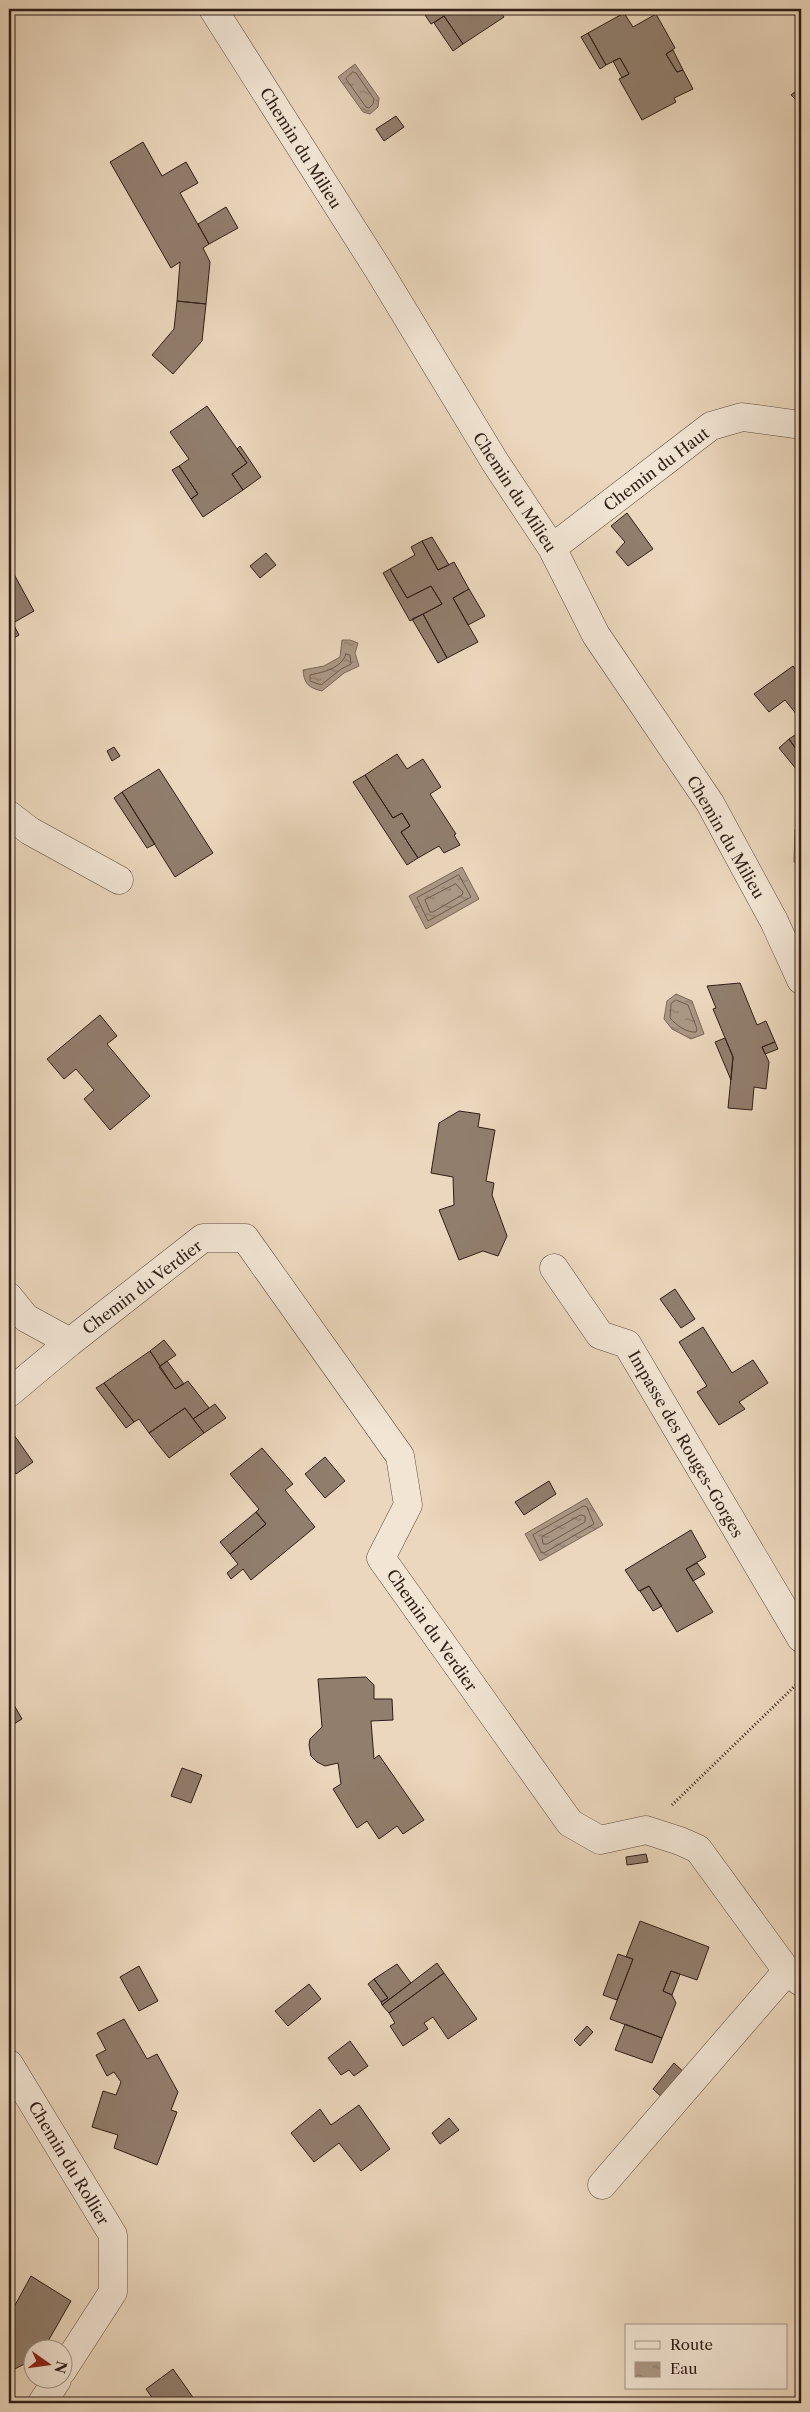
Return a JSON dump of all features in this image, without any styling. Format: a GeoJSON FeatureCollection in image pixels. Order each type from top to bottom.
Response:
{"type":"FeatureCollection","features":[{"type":"Feature","properties":{"kind":"street","name":"Chemin du Milieu"},"geometry":{"type":"LineString","coordinates":[[215,9],[495,462],[552,548],[596,635],[710,803],[774,921],[801,980]]}},
{"type":"Feature","properties":{"kind":"street","name":"Chemin du Haut"},"geometry":{"type":"LineString","coordinates":[[552,548],[712,426],[742,417],[801,425]]}},
{"type":"Feature","properties":{"kind":"street"},"geometry":{"type":"LineString","coordinates":[[9,815],[30,831],[119,880]]}},
{"type":"Feature","properties":{"kind":"street","name":"Chemin du Verdier"},"geometry":{"type":"LineString","coordinates":[[9,1297],[26,1318],[70,1342],[204,1238],[245,1238],[400,1456],[408,1505],[381,1558],[570,1823],[600,1840],[646,1830]]}},
{"type":"Feature","properties":{"kind":"street","name":"Impasse des Rouges-Gorges"},"geometry":{"type":"LineString","coordinates":[[554,1268],[600,1335],[627,1344],[801,1638]]}},
{"type":"Feature","properties":{"kind":"street"},"geometry":{"type":"LineString","coordinates":[[9,1393],[70,1342]]}},
{"type":"Feature","properties":{"kind":"street"},"geometry":{"type":"LineString","coordinates":[[602,2186],[794,1976],[698,1849],[646,1830]]}},
{"type":"Feature","properties":{"kind":"street","name":"Chemin du Rollier"},"geometry":{"type":"LineString","coordinates":[[9,2064],[113,2235],[112,2292],[72,2355]]}},
{"type":"Feature","properties":{"kind":"street"},"geometry":{"type":"LineString","coordinates":[[42,2403],[50,2390]]}},
{"type":"Feature","properties":{"kind":"path"},"geometry":{"type":"LineString","coordinates":[[646,1830],[801,1680]]}},
{"type":"Feature","properties":{"kind":"water"},"geometry":{"type":"Polygon","coordinates":[[[355,64],[379,98],[378,107],[370,114],[363,112],[338,77],[355,64]]]}},
{"type":"Feature","properties":{"kind":"water"},"geometry":{"type":"Polygon","coordinates":[[[342,640],[358,643],[355,653],[359,666],[344,673],[322,691],[308,685],[303,670],[324,666],[340,657],[342,640]]]}},
{"type":"Feature","properties":{"kind":"water"},"geometry":{"type":"Polygon","coordinates":[[[801,824],[801,864],[794,862],[795,829],[801,824]]]}},
{"type":"Feature","properties":{"kind":"water"},"geometry":{"type":"Polygon","coordinates":[[[462,867],[479,899],[426,929],[409,896],[462,867]]]}},
{"type":"Feature","properties":{"kind":"water"},"geometry":{"type":"Polygon","coordinates":[[[676,994],[692,1001],[704,1034],[691,1039],[672,1029],[664,1019],[667,1001],[676,994]]]}},
{"type":"Feature","properties":{"kind":"water"},"geometry":{"type":"Polygon","coordinates":[[[587,1498],[603,1525],[540,1561],[525,1534],[587,1498]]]}},
{"type":"Feature","properties":{"kind":"building"},"geometry":{"type":"Polygon","coordinates":[[[421,9],[498,9],[504,17],[463,44],[444,16],[431,24],[421,9]]]}},
{"type":"Feature","properties":{"kind":"building"},"geometry":{"type":"Polygon","coordinates":[[[624,13],[633,27],[656,14],[675,48],[666,54],[677,72],[683,70],[693,89],[674,98],[676,102],[642,120],[619,79],[629,74],[620,58],[606,65],[588,33],[624,13]]]}},
{"type":"Feature","properties":{"kind":"building"},"geometry":{"type":"Polygon","coordinates":[[[444,16],[463,44],[453,51],[434,23],[444,16]]]}},
{"type":"Feature","properties":{"kind":"building"},"geometry":{"type":"Polygon","coordinates":[[[588,33],[606,65],[600,69],[581,37],[588,33]]]}},
{"type":"Feature","properties":{"kind":"building"},"geometry":{"type":"Polygon","coordinates":[[[673,50],[683,70],[677,72],[666,54],[673,50]]]}},
{"type":"Feature","properties":{"kind":"building"},"geometry":{"type":"Polygon","coordinates":[[[620,58],[629,74],[622,78],[613,61],[620,58]]]}},
{"type":"Feature","properties":{"kind":"building"},"geometry":{"type":"Polygon","coordinates":[[[801,87],[801,98],[797,101],[791,95],[801,87]]]}},
{"type":"Feature","properties":{"kind":"building"},"geometry":{"type":"Polygon","coordinates":[[[396,116],[404,127],[384,141],[376,129],[396,116]]]}},
{"type":"Feature","properties":{"kind":"building"},"geometry":{"type":"Polygon","coordinates":[[[143,142],[162,176],[186,162],[198,183],[180,193],[209,244],[203,248],[210,262],[206,304],[177,301],[180,262],[171,268],[110,162],[143,142]]]}},
{"type":"Feature","properties":{"kind":"building"},"geometry":{"type":"Polygon","coordinates":[[[226,207],[238,228],[209,244],[198,224],[226,207]]]}},
{"type":"Feature","properties":{"kind":"building"},"geometry":{"type":"Polygon","coordinates":[[[177,301],[206,304],[202,341],[173,374],[152,355],[174,329],[177,301]]]}},
{"type":"Feature","properties":{"kind":"building"},"geometry":{"type":"Polygon","coordinates":[[[207,406],[247,463],[232,474],[243,490],[203,517],[191,499],[198,494],[179,466],[189,459],[170,432],[207,406]]]}},
{"type":"Feature","properties":{"kind":"building"},"geometry":{"type":"Polygon","coordinates":[[[240,446],[261,477],[243,490],[232,474],[247,463],[237,449],[240,446]]]}},
{"type":"Feature","properties":{"kind":"building"},"geometry":{"type":"Polygon","coordinates":[[[179,466],[198,494],[191,499],[172,470],[179,466]]]}},
{"type":"Feature","properties":{"kind":"building"},"geometry":{"type":"Polygon","coordinates":[[[627,513],[653,549],[628,566],[616,552],[625,542],[611,526],[627,513]]]}},
{"type":"Feature","properties":{"kind":"building"},"geometry":{"type":"Polygon","coordinates":[[[432,537],[449,565],[438,570],[422,541],[432,537]]]}},
{"type":"Feature","properties":{"kind":"building"},"geometry":{"type":"Polygon","coordinates":[[[422,541],[438,570],[454,562],[469,589],[453,598],[478,642],[447,658],[423,614],[442,604],[431,586],[407,598],[390,569],[415,555],[411,547],[422,541]]]}},
{"type":"Feature","properties":{"kind":"building"},"geometry":{"type":"Polygon","coordinates":[[[266,553],[276,565],[260,578],[250,566],[266,553]]]}},
{"type":"Feature","properties":{"kind":"building"},"geometry":{"type":"Polygon","coordinates":[[[9,565],[34,611],[13,623],[9,616],[9,565]]]}},
{"type":"Feature","properties":{"kind":"building"},"geometry":{"type":"Polygon","coordinates":[[[390,569],[407,598],[431,586],[442,604],[410,621],[383,573],[390,569]]]}},
{"type":"Feature","properties":{"kind":"building"},"geometry":{"type":"Polygon","coordinates":[[[469,589],[485,616],[468,625],[453,598],[469,589]]]}},
{"type":"Feature","properties":{"kind":"building"},"geometry":{"type":"Polygon","coordinates":[[[423,614],[447,658],[438,663],[412,619],[423,614]]]}},
{"type":"Feature","properties":{"kind":"building"},"geometry":{"type":"Polygon","coordinates":[[[9,616],[19,635],[9,641],[9,616]]]}},
{"type":"Feature","properties":{"kind":"building"},"geometry":{"type":"Polygon","coordinates":[[[793,666],[801,677],[801,720],[785,700],[769,712],[754,694],[793,666]]]}},
{"type":"Feature","properties":{"kind":"building"},"geometry":{"type":"Polygon","coordinates":[[[798,733],[801,737],[801,756],[789,739],[798,733]]]}},
{"type":"Feature","properties":{"kind":"building"},"geometry":{"type":"Polygon","coordinates":[[[789,739],[801,756],[801,775],[779,748],[789,739]]]}},
{"type":"Feature","properties":{"kind":"building"},"geometry":{"type":"Polygon","coordinates":[[[114,747],[120,756],[112,761],[107,751],[114,747]]]}},
{"type":"Feature","properties":{"kind":"building"},"geometry":{"type":"Polygon","coordinates":[[[397,754],[407,769],[423,759],[441,787],[430,794],[456,834],[454,835],[460,845],[444,853],[439,846],[418,858],[401,832],[410,826],[402,813],[393,818],[365,775],[397,754]]]}},
{"type":"Feature","properties":{"kind":"building"},"geometry":{"type":"Polygon","coordinates":[[[159,769],[213,853],[175,877],[122,792],[159,769]]]}},
{"type":"Feature","properties":{"kind":"building"},"geometry":{"type":"Polygon","coordinates":[[[365,775],[393,818],[402,813],[410,826],[401,832],[418,858],[407,865],[353,782],[365,775]]]}},
{"type":"Feature","properties":{"kind":"building"},"geometry":{"type":"Polygon","coordinates":[[[122,792],[155,844],[147,848],[114,798],[122,792]]]}},
{"type":"Feature","properties":{"kind":"building"},"geometry":{"type":"Polygon","coordinates":[[[740,983],[757,1025],[766,1021],[775,1042],[762,1047],[769,1062],[766,1089],[754,1087],[752,1110],[728,1108],[733,1057],[713,1009],[716,1008],[707,986],[740,983]]]}},
{"type":"Feature","properties":{"kind":"building"},"geometry":{"type":"Polygon","coordinates":[[[100,1015],[117,1036],[107,1044],[150,1096],[110,1130],[84,1099],[94,1090],[76,1069],[64,1079],[47,1059],[100,1015]]]}},
{"type":"Feature","properties":{"kind":"building"},"geometry":{"type":"Polygon","coordinates":[[[725,1038],[733,1057],[731,1080],[715,1042],[725,1038]]]}},
{"type":"Feature","properties":{"kind":"building"},"geometry":{"type":"Polygon","coordinates":[[[775,1042],[778,1049],[765,1054],[762,1047],[775,1042]]]}},
{"type":"Feature","properties":{"kind":"building"},"geometry":{"type":"Polygon","coordinates":[[[459,1111],[480,1114],[478,1127],[495,1130],[486,1181],[494,1183],[492,1195],[507,1236],[498,1256],[483,1251],[459,1260],[439,1210],[454,1205],[453,1177],[431,1173],[439,1123],[459,1111]]]}},
{"type":"Feature","properties":{"kind":"building"},"geometry":{"type":"Polygon","coordinates":[[[675,1289],[695,1319],[681,1328],[660,1299],[675,1289]]]}},
{"type":"Feature","properties":{"kind":"building"},"geometry":{"type":"Polygon","coordinates":[[[703,1327],[732,1373],[753,1360],[768,1383],[739,1402],[745,1409],[719,1425],[697,1392],[707,1386],[679,1342],[703,1327]]]}},
{"type":"Feature","properties":{"kind":"building"},"geometry":{"type":"Polygon","coordinates":[[[164,1340],[176,1355],[160,1366],[150,1351],[164,1340]]]}},
{"type":"Feature","properties":{"kind":"building"},"geometry":{"type":"Polygon","coordinates":[[[150,1351],[175,1389],[188,1381],[209,1408],[193,1419],[185,1408],[149,1433],[139,1419],[134,1422],[104,1383],[150,1351]]]}},
{"type":"Feature","properties":{"kind":"building"},"geometry":{"type":"Polygon","coordinates":[[[167,1361],[184,1384],[175,1389],[159,1367],[167,1361]]]}},
{"type":"Feature","properties":{"kind":"building"},"geometry":{"type":"Polygon","coordinates":[[[104,1383],[134,1422],[126,1428],[96,1388],[104,1383]]]}},
{"type":"Feature","properties":{"kind":"building"},"geometry":{"type":"Polygon","coordinates":[[[215,1404],[226,1418],[204,1433],[193,1419],[215,1404]]]}},
{"type":"Feature","properties":{"kind":"building"},"geometry":{"type":"Polygon","coordinates":[[[185,1408],[204,1433],[169,1458],[149,1433],[185,1408]]]}},
{"type":"Feature","properties":{"kind":"building"},"geometry":{"type":"Polygon","coordinates":[[[9,1428],[33,1462],[16,1474],[9,1463],[9,1428]]]}},
{"type":"Feature","properties":{"kind":"building"},"geometry":{"type":"Polygon","coordinates":[[[262,1448],[293,1484],[285,1490],[315,1527],[251,1580],[243,1569],[231,1579],[227,1573],[238,1564],[230,1554],[266,1524],[256,1512],[259,1509],[230,1474],[262,1448]]]}},
{"type":"Feature","properties":{"kind":"building"},"geometry":{"type":"Polygon","coordinates":[[[325,1457],[345,1481],[325,1498],[305,1474],[325,1457]]]}},
{"type":"Feature","properties":{"kind":"building"},"geometry":{"type":"Polygon","coordinates":[[[549,1481],[556,1494],[524,1515],[515,1502],[549,1481]]]}},
{"type":"Feature","properties":{"kind":"building"},"geometry":{"type":"Polygon","coordinates":[[[256,1512],[266,1524],[230,1554],[220,1542],[256,1512]]]}},
{"type":"Feature","properties":{"kind":"building"},"geometry":{"type":"Polygon","coordinates":[[[691,1530],[706,1557],[686,1569],[713,1612],[677,1632],[649,1586],[639,1591],[625,1570],[691,1530]]]}},
{"type":"Feature","properties":{"kind":"building"},"geometry":{"type":"Polygon","coordinates":[[[697,1563],[705,1574],[693,1581],[686,1569],[697,1563]]]}},
{"type":"Feature","properties":{"kind":"building"},"geometry":{"type":"Polygon","coordinates":[[[649,1586],[662,1606],[653,1611],[640,1591],[649,1586]]]}},
{"type":"Feature","properties":{"kind":"building"},"geometry":{"type":"Polygon","coordinates":[[[366,1677],[374,1685],[374,1699],[392,1699],[393,1720],[371,1721],[374,1759],[379,1755],[424,1820],[403,1834],[397,1826],[379,1839],[367,1821],[357,1828],[333,1789],[341,1784],[338,1763],[325,1766],[317,1762],[311,1756],[309,1745],[310,1739],[322,1727],[318,1679],[366,1677]]]}},
{"type":"Feature","properties":{"kind":"building"},"geometry":{"type":"Polygon","coordinates":[[[9,1696],[22,1719],[9,1727],[9,1696]]]}},
{"type":"Feature","properties":{"kind":"building"},"geometry":{"type":"Polygon","coordinates":[[[182,1768],[202,1775],[191,1803],[171,1796],[182,1768]]]}},
{"type":"Feature","properties":{"kind":"building"},"geometry":{"type":"Polygon","coordinates":[[[646,1854],[648,1862],[627,1865],[626,1857],[646,1854]]]}},
{"type":"Feature","properties":{"kind":"building"},"geometry":{"type":"Polygon","coordinates":[[[640,1921],[709,1947],[697,1980],[671,1971],[663,1991],[672,1995],[676,2003],[662,2038],[610,2019],[633,1959],[626,1957],[640,1921]]]}},
{"type":"Feature","properties":{"kind":"building"},"geometry":{"type":"Polygon","coordinates":[[[618,1954],[633,1959],[617,2000],[603,1995],[618,1954]]]}},
{"type":"Feature","properties":{"kind":"building"},"geometry":{"type":"Polygon","coordinates":[[[437,1963],[444,1973],[389,2013],[382,2005],[437,1963]]]}},
{"type":"Feature","properties":{"kind":"building"},"geometry":{"type":"Polygon","coordinates":[[[397,1964],[411,1983],[382,2005],[381,2002],[388,1998],[374,1979],[397,1964]]]}},
{"type":"Feature","properties":{"kind":"building"},"geometry":{"type":"Polygon","coordinates":[[[139,1966],[158,2001],[139,2011],[120,1977],[139,1966]]]}},
{"type":"Feature","properties":{"kind":"building"},"geometry":{"type":"Polygon","coordinates":[[[671,1971],[680,1974],[672,1995],[663,1991],[671,1971]]]}},
{"type":"Feature","properties":{"kind":"building"},"geometry":{"type":"Polygon","coordinates":[[[444,1973],[477,2019],[448,2039],[433,2017],[424,2023],[428,2029],[403,2046],[390,2026],[395,2023],[389,2013],[444,1973]]]}},
{"type":"Feature","properties":{"kind":"building"},"geometry":{"type":"Polygon","coordinates":[[[374,1979],[388,1998],[381,2002],[368,1984],[374,1979]]]}},
{"type":"Feature","properties":{"kind":"building"},"geometry":{"type":"Polygon","coordinates":[[[309,1984],[321,1999],[288,2026],[275,2011],[309,1984]]]}},
{"type":"Feature","properties":{"kind":"building"},"geometry":{"type":"Polygon","coordinates":[[[124,2019],[147,2059],[157,2054],[178,2092],[171,2110],[177,2112],[157,2165],[114,2148],[118,2135],[92,2127],[103,2091],[116,2095],[121,2082],[114,2072],[107,2076],[96,2055],[106,2050],[97,2033],[124,2019]]]}},
{"type":"Feature","properties":{"kind":"building"},"geometry":{"type":"Polygon","coordinates":[[[625,2024],[662,2038],[652,2063],[615,2050],[625,2024]]]}},
{"type":"Feature","properties":{"kind":"building"},"geometry":{"type":"Polygon","coordinates":[[[587,2026],[593,2032],[580,2046],[574,2040],[587,2026]]]}},
{"type":"Feature","properties":{"kind":"building"},"geometry":{"type":"Polygon","coordinates":[[[350,2041],[368,2066],[354,2076],[349,2070],[341,2075],[328,2058],[350,2041]]]}},
{"type":"Feature","properties":{"kind":"building"},"geometry":{"type":"Polygon","coordinates":[[[674,2063],[686,2074],[665,2100],[653,2089],[674,2063]]]}},
{"type":"Feature","properties":{"kind":"building"},"geometry":{"type":"Polygon","coordinates":[[[359,2105],[390,2149],[361,2171],[339,2143],[314,2162],[291,2133],[320,2109],[331,2125],[359,2105]]]}},
{"type":"Feature","properties":{"kind":"building"},"geometry":{"type":"Polygon","coordinates":[[[449,2118],[459,2130],[440,2144],[432,2133],[449,2118]]]}},
{"type":"Feature","properties":{"kind":"building"},"geometry":{"type":"Polygon","coordinates":[[[31,2276],[71,2301],[49,2340],[22,2340],[22,2365],[9,2372],[9,2316],[31,2276]]]}},
{"type":"Feature","properties":{"kind":"building"},"geometry":{"type":"Polygon","coordinates":[[[173,2369],[197,2403],[156,2403],[146,2389],[173,2369]]]}}]}
